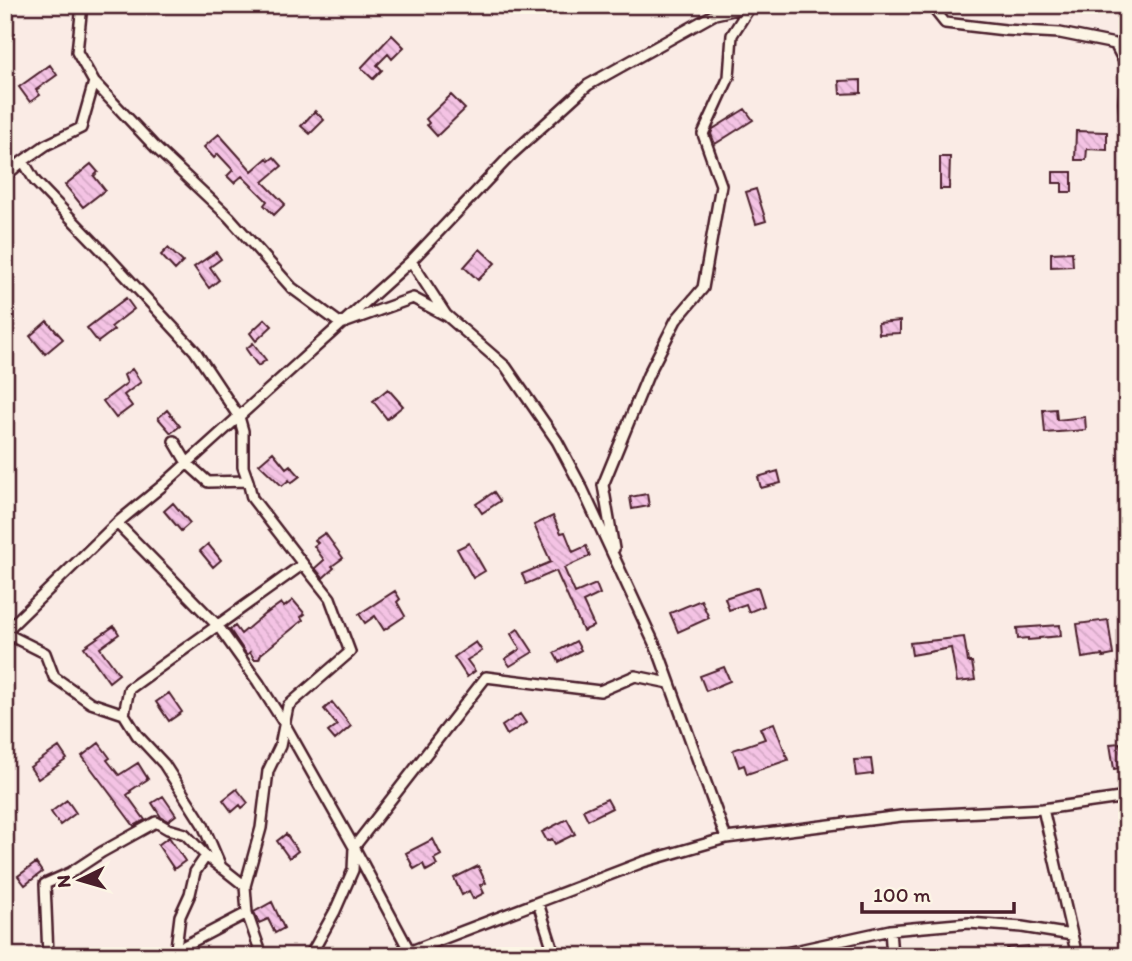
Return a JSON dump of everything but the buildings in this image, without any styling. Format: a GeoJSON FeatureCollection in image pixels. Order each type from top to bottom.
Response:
{"type":"FeatureCollection","features":[{"type":"Feature","properties":{"kind":"street"},"geometry":{"type":"LineString","coordinates":[[82,5],[77,52],[94,82],[156,148],[229,217],[292,288],[341,324]]}},
{"type":"Feature","properties":{"kind":"street"},"geometry":{"type":"LineString","coordinates":[[221,867],[203,825],[164,764],[137,735],[124,714],[91,703],[54,677],[45,653],[5,632],[117,523],[162,486],[411,261],[511,155],[588,85],[717,10],[767,5]]}},
{"type":"Feature","properties":{"kind":"street"},"geometry":{"type":"LineString","coordinates":[[910,5],[934,7],[945,23],[1060,33],[1115,44],[1127,68],[1124,103],[1127,133]]}},
{"type":"Feature","properties":{"kind":"street"},"geometry":{"type":"LineString","coordinates":[[616,563],[603,485],[648,375],[676,320],[703,288],[721,186],[703,134],[729,77],[732,35],[751,6]]}},
{"type":"Feature","properties":{"kind":"street"},"geometry":{"type":"LineString","coordinates":[[5,176],[46,145],[81,128],[94,82]]}},
{"type":"Feature","properties":{"kind":"street"},"geometry":{"type":"LineString","coordinates":[[23,161],[35,181],[195,351],[239,417],[243,431],[243,467],[252,498],[330,598],[350,652],[288,706],[280,746],[268,771],[261,828],[245,886],[247,913],[262,956]]}},
{"type":"Feature","properties":{"kind":"street"},"geometry":{"type":"LineString","coordinates":[[411,261],[446,315]]}},
{"type":"Feature","properties":{"kind":"street"},"geometry":{"type":"LineString","coordinates":[[341,324],[413,298],[446,315],[506,367],[557,441],[582,488],[660,656],[726,838]]}},
{"type":"Feature","properties":{"kind":"street"},"geometry":{"type":"LineString","coordinates":[[174,441],[187,463],[208,482],[248,481]]}},
{"type":"Feature","properties":{"kind":"street"},"geometry":{"type":"LineString","coordinates":[[117,523],[218,626],[258,682],[354,847],[409,950]]}},
{"type":"Feature","properties":{"kind":"street"},"geometry":{"type":"LineString","coordinates":[[124,714],[129,689],[303,564]]}},
{"type":"Feature","properties":{"kind":"street"},"geometry":{"type":"LineString","coordinates":[[310,956],[354,870],[354,847],[486,677],[600,691],[635,676],[670,683]]}},
{"type":"Feature","properties":{"kind":"street"},"geometry":{"type":"LineString","coordinates":[[398,956],[643,862],[726,838],[901,816],[1043,809],[1127,797]]}},
{"type":"Feature","properties":{"kind":"street"},"geometry":{"type":"LineString","coordinates":[[1043,809],[1077,956]]}},
{"type":"Feature","properties":{"kind":"street"},"geometry":{"type":"LineString","coordinates":[[48,956],[45,884],[69,873],[156,822],[168,830],[185,834],[206,856],[245,886]]}},
{"type":"Feature","properties":{"kind":"street"},"geometry":{"type":"LineString","coordinates":[[175,953],[180,916],[190,894],[195,872],[206,856]]}},
{"type":"Feature","properties":{"kind":"street"},"geometry":{"type":"LineString","coordinates":[[537,903],[555,956]]}},
{"type":"Feature","properties":{"kind":"street"},"geometry":{"type":"LineString","coordinates":[[165,956],[247,913]]}},
{"type":"Feature","properties":{"kind":"street"},"geometry":{"type":"LineString","coordinates":[[772,956],[890,930],[969,923],[1022,926],[1072,935]]}},
{"type":"Feature","properties":{"kind":"street"},"geometry":{"type":"LineString","coordinates":[[890,930],[892,956]]}}]}
